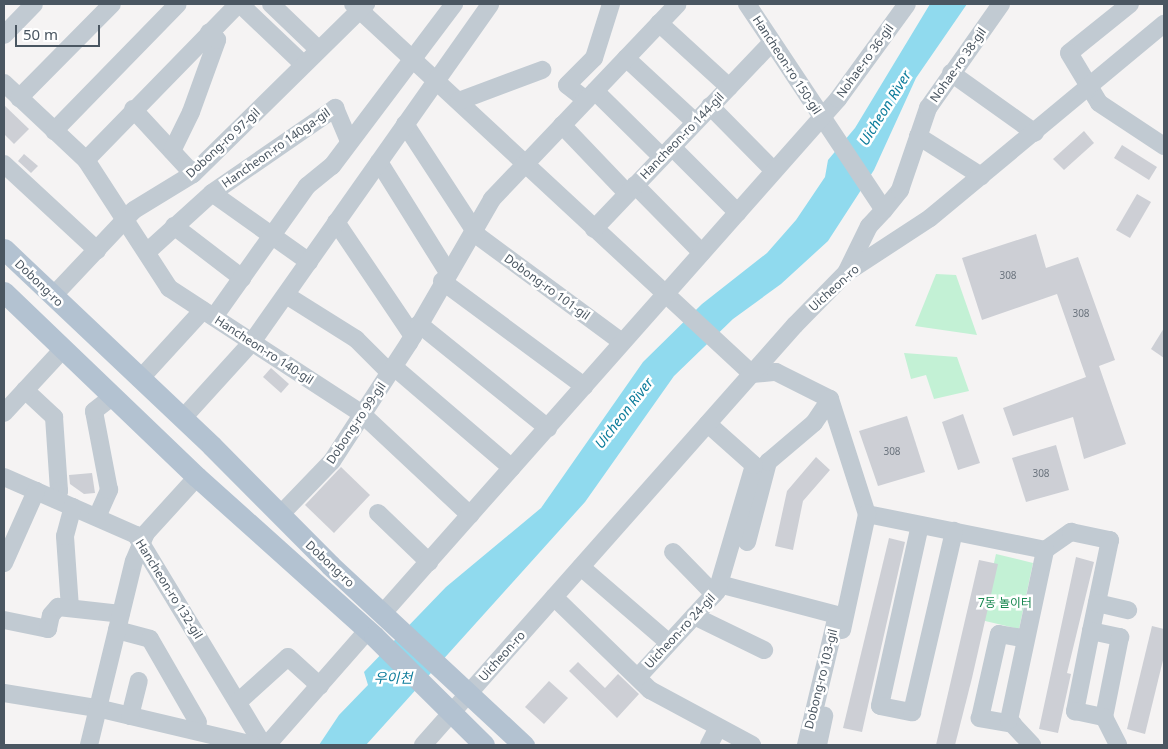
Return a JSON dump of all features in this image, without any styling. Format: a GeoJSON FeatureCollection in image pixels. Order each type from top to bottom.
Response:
{"type":"FeatureCollection","features":[{"type":"Feature","properties":{"kind":"main road","name":"Dobong-ro"},"geometry":{"type":"LineString","coordinates":[[4,249],[182,418],[280,515],[386,616],[464,686],[524,745]]}},
{"type":"Feature","properties":{"kind":"main road","name":"Dobong-ro"},"geometry":{"type":"LineString","coordinates":[[4,292],[197,477],[371,633],[446,708]]}},
{"type":"Feature","properties":{"kind":"main road"},"geometry":{"type":"LineString","coordinates":[[446,708],[484,745]]}},
{"type":"Feature","properties":{"kind":"street"},"geometry":{"type":"LineString","coordinates":[[4,35],[34,4]]}},
{"type":"Feature","properties":{"kind":"street"},"geometry":{"type":"LineString","coordinates":[[19,98],[112,4]]}},
{"type":"Feature","properties":{"kind":"street"},"geometry":{"type":"LineString","coordinates":[[54,130],[178,4]]}},
{"type":"Feature","properties":{"kind":"street"},"geometry":{"type":"LineString","coordinates":[[86,160],[133,109],[239,4],[304,64]]}},
{"type":"Feature","properties":{"kind":"street"},"geometry":{"type":"LineString","coordinates":[[271,4],[318,49]]}},
{"type":"Feature","properties":{"kind":"street"},"geometry":{"type":"LineString","coordinates":[[140,378],[242,278],[307,186],[332,166],[454,4]]}},
{"type":"Feature","properties":{"kind":"street"},"geometry":{"type":"LineString","coordinates":[[182,418],[252,342],[490,4]]}},
{"type":"Feature","properties":{"kind":"street"},"geometry":{"type":"LineString","coordinates":[[611,4],[594,58],[567,86],[590,95],[667,152],[738,213]]}},
{"type":"Feature","properties":{"kind":"street","name":"Dobong-ro 99-gil"},"geometry":{"type":"LineString","coordinates":[[280,515],[332,461],[392,370],[445,276],[492,199],[678,4]]}},
{"type":"Feature","properties":{"kind":"street","name":"Hancheon-ro 150-gil"},"geometry":{"type":"LineString","coordinates":[[747,4],[883,208]]}},
{"type":"Feature","properties":{"kind":"street","name":"Nohae-ro 36-gil"},"geometry":{"type":"LineString","coordinates":[[824,122],[907,4]]}},
{"type":"Feature","properties":{"kind":"street","name":"Nohae-ro 38-gil"},"geometry":{"type":"LineString","coordinates":[[883,208],[900,190],[928,108],[950,73],[1001,4]]}},
{"type":"Feature","properties":{"kind":"street"},"geometry":{"type":"LineString","coordinates":[[1130,4],[1069,54],[1086,77],[1088,88],[1099,103],[1164,146]]}},
{"type":"Feature","properties":{"kind":"street"},"geometry":{"type":"LineString","coordinates":[[359,6],[436,80],[526,162],[663,295],[752,374],[776,372],[830,399],[867,514],[818,745]]}},
{"type":"Feature","properties":{"kind":"street","name":"Dobong-ro 97-gil"},"geometry":{"type":"LineString","coordinates":[[53,296],[134,210],[194,174],[359,6]]}},
{"type":"Feature","properties":{"kind":"street"},"geometry":{"type":"LineString","coordinates":[[659,23],[729,87]]}},
{"type":"Feature","properties":{"kind":"street","name":"Uicheon-ro"},"geometry":{"type":"LineString","coordinates":[[423,745],[446,708],[464,686],[554,597],[752,374],[846,273],[930,218],[1164,24]]}},
{"type":"Feature","properties":{"kind":"street"},"geometry":{"type":"LineString","coordinates":[[172,151],[191,112],[217,40],[209,32]]}},
{"type":"Feature","properties":{"kind":"street","name":"Hancheon-ro 144-gil"},"geometry":{"type":"LineString","coordinates":[[594,229],[771,42]]}},
{"type":"Feature","properties":{"kind":"street"},"geometry":{"type":"LineString","coordinates":[[626,58],[695,122]]}},
{"type":"Feature","properties":{"kind":"street"},"geometry":{"type":"LineString","coordinates":[[460,102],[542,70]]}},
{"type":"Feature","properties":{"kind":"street"},"geometry":{"type":"LineString","coordinates":[[950,73],[1035,132]]}},
{"type":"Feature","properties":{"kind":"street","name":"Hancheon-ro 140-gil"},"geometry":{"type":"LineString","coordinates":[[4,83],[86,160],[169,288],[362,414],[470,515]]}},
{"type":"Feature","properties":{"kind":"street"},"geometry":{"type":"LineString","coordinates":[[710,106],[774,171]]}},
{"type":"Feature","properties":{"kind":"street","name":"Hancheon-ro 140ga-gil"},"geometry":{"type":"LineString","coordinates":[[147,252],[212,193],[335,108],[349,141]]}},
{"type":"Feature","properties":{"kind":"street"},"geometry":{"type":"LineString","coordinates":[[133,109],[194,174]]}},
{"type":"Feature","properties":{"kind":"street"},"geometry":{"type":"LineString","coordinates":[[386,616],[429,562],[663,295],[774,171],[824,122]]}},
{"type":"Feature","properties":{"kind":"street"},"geometry":{"type":"LineString","coordinates":[[405,124],[474,229]]}},
{"type":"Feature","properties":{"kind":"street"},"geometry":{"type":"LineString","coordinates":[[562,124],[702,253]]}},
{"type":"Feature","properties":{"kind":"street"},"geometry":{"type":"LineString","coordinates":[[918,136],[981,176]]}},
{"type":"Feature","properties":{"kind":"street"},"geometry":{"type":"LineString","coordinates":[[379,162],[445,276],[584,386]]}},
{"type":"Feature","properties":{"kind":"street"},"geometry":{"type":"LineString","coordinates":[[4,164],[96,250]]}},
{"type":"Feature","properties":{"kind":"street","name":"Hancheon-ro 140ga-gil"},"geometry":{"type":"LineString","coordinates":[[212,193],[272,237]]}},
{"type":"Feature","properties":{"kind":"street"},"geometry":{"type":"LineString","coordinates":[[846,273],[870,226],[883,208]]}},
{"type":"Feature","properties":{"kind":"street"},"geometry":{"type":"LineString","coordinates":[[336,222],[416,330],[548,428]]}},
{"type":"Feature","properties":{"kind":"street"},"geometry":{"type":"LineString","coordinates":[[174,226],[242,278]]}},
{"type":"Feature","properties":{"kind":"street","name":"Dobong-ro 101-gil"},"geometry":{"type":"LineString","coordinates":[[474,229],[478,236],[622,342]]}},
{"type":"Feature","properties":{"kind":"street"},"geometry":{"type":"LineString","coordinates":[[272,237],[309,262]]}},
{"type":"Feature","properties":{"kind":"street","name":"Dobong-ro 99-gil"},"geometry":{"type":"LineString","coordinates":[[286,295],[356,339],[392,370]]}},
{"type":"Feature","properties":{"kind":"street"},"geometry":{"type":"LineString","coordinates":[[6,405],[25,390],[63,349]]}},
{"type":"Feature","properties":{"kind":"street"},"geometry":{"type":"LineString","coordinates":[[392,370],[512,468]]}},
{"type":"Feature","properties":{"kind":"street"},"geometry":{"type":"LineString","coordinates":[[25,390],[54,417],[59,491],[56,499]]}},
{"type":"Feature","properties":{"kind":"street"},"geometry":{"type":"LineString","coordinates":[[97,517],[109,490],[94,411],[113,396]]}},
{"type":"Feature","properties":{"kind":"street"},"geometry":{"type":"LineString","coordinates":[[748,542],[768,462],[814,423],[830,399]]}},
{"type":"Feature","properties":{"kind":"street"},"geometry":{"type":"LineString","coordinates":[[672,552],[717,589],[754,465],[708,424]]}},
{"type":"Feature","properties":{"kind":"street","name":"Hancheon-ro 132-gil"},"geometry":{"type":"LineString","coordinates":[[4,477],[136,535],[265,745]]}},
{"type":"Feature","properties":{"kind":"street"},"geometry":{"type":"LineString","coordinates":[[89,745],[141,542],[197,477]]}},
{"type":"Feature","properties":{"kind":"street"},"geometry":{"type":"LineString","coordinates":[[4,563],[36,491]]}},
{"type":"Feature","properties":{"kind":"street"},"geometry":{"type":"LineString","coordinates":[[70,608],[65,536],[73,507]]}},
{"type":"Feature","properties":{"kind":"street"},"geometry":{"type":"LineString","coordinates":[[378,513],[429,562]]}},
{"type":"Feature","properties":{"kind":"street"},"geometry":{"type":"LineString","coordinates":[[867,514],[1045,550]]}},
{"type":"Feature","properties":{"kind":"street"},"geometry":{"type":"LineString","coordinates":[[920,525],[880,706],[912,712],[954,531]]}},
{"type":"Feature","properties":{"kind":"street"},"geometry":{"type":"LineString","coordinates":[[1032,745],[1009,720],[1045,550],[1071,532],[1110,540],[1075,711],[1104,717]]}},
{"type":"Feature","properties":{"kind":"street"},"geometry":{"type":"LineString","coordinates":[[582,566],[669,643]]}},
{"type":"Feature","properties":{"kind":"street","name":"Uicheon-ro 24-gil"},"geometry":{"type":"LineString","coordinates":[[638,677],[717,589]]}},
{"type":"Feature","properties":{"kind":"street","name":"Dobong-ro 103-gil"},"geometry":{"type":"LineString","coordinates":[[717,589],[837,615],[806,745]]}},
{"type":"Feature","properties":{"kind":"street","name":"Uicheon-ro 24-gil"},"geometry":{"type":"LineString","coordinates":[[554,597],[650,690],[752,745]]}},
{"type":"Feature","properties":{"kind":"street"},"geometry":{"type":"LineString","coordinates":[[1097,603],[1128,610]]}},
{"type":"Feature","properties":{"kind":"street"},"geometry":{"type":"LineString","coordinates":[[4,620],[48,629],[58,607],[70,608],[119,622],[150,640],[198,722]]}},
{"type":"Feature","properties":{"kind":"street"},"geometry":{"type":"LineString","coordinates":[[694,616],[764,650]]}},
{"type":"Feature","properties":{"kind":"street"},"geometry":{"type":"LineString","coordinates":[[1092,631],[1120,637],[1104,717],[1118,745]]}},
{"type":"Feature","properties":{"kind":"street"},"geometry":{"type":"LineString","coordinates":[[265,745],[371,633]]}},
{"type":"Feature","properties":{"kind":"street"},"geometry":{"type":"LineString","coordinates":[[1013,724],[980,718],[999,634],[1026,639]]}},
{"type":"Feature","properties":{"kind":"street"},"geometry":{"type":"LineString","coordinates":[[238,702],[288,657],[320,686]]}},
{"type":"Feature","properties":{"kind":"street"},"geometry":{"type":"LineString","coordinates":[[130,716],[139,681]]}},
{"type":"Feature","properties":{"kind":"street"},"geometry":{"type":"LineString","coordinates":[[4,693],[98,708],[253,745]]}},
{"type":"Feature","properties":{"kind":"street"},"geometry":{"type":"LineString","coordinates":[[709,745],[718,727]]}},
{"type":"Feature","properties":{"kind":"green space"},"geometry":{"type":"Polygon","coordinates":[[[936,274],[956,275],[977,335],[915,326],[936,274]]]}},
{"type":"Feature","properties":{"kind":"green space"},"geometry":{"type":"Polygon","coordinates":[[[904,353],[957,357],[969,391],[934,399],[926,375],[911,379],[904,353]]]}},
{"type":"Feature","properties":{"kind":"green space","name":"7동 놀이터"},"geometry":{"type":"Polygon","coordinates":[[[996,554],[1033,563],[1019,629],[981,620],[996,554]]]}},
{"type":"Feature","properties":{"kind":"water","name":"우이천"},"geometry":{"type":"Polygon","coordinates":[[[930,4],[967,4],[916,78],[874,170],[828,241],[781,284],[733,319],[674,376],[585,502],[366,745],[319,745],[339,715],[368,685],[364,672],[446,587],[541,508],[643,362],[702,304],[767,253],[796,220],[825,177],[828,160],[855,128],[930,4]]]}},
{"type":"Feature","properties":{"kind":"building"},"geometry":{"type":"Polygon","coordinates":[[[4,105],[29,129],[14,144],[4,134],[4,105]]]}},
{"type":"Feature","properties":{"kind":"building"},"geometry":{"type":"Polygon","coordinates":[[[1084,131],[1094,143],[1064,170],[1053,159],[1084,131]]]}},
{"type":"Feature","properties":{"kind":"building"},"geometry":{"type":"Polygon","coordinates":[[[1122,145],[1157,167],[1149,180],[1114,158],[1122,145]]]}},
{"type":"Feature","properties":{"kind":"building"},"geometry":{"type":"Polygon","coordinates":[[[24,154],[38,166],[31,173],[18,161],[24,154]]]}},
{"type":"Feature","properties":{"kind":"building"},"geometry":{"type":"Polygon","coordinates":[[[1137,194],[1151,202],[1130,238],[1116,230],[1137,194]]]}},
{"type":"Feature","properties":{"kind":"building"},"geometry":{"type":"Polygon","coordinates":[[[1036,234],[1046,268],[1078,257],[1115,360],[1099,366],[1126,444],[1084,459],[1073,417],[1013,436],[1003,408],[1086,377],[1057,294],[982,320],[962,258],[1036,234]]]}},
{"type":"Feature","properties":{"kind":"building"},"geometry":{"type":"Polygon","coordinates":[[[1164,328],[1164,358],[1151,349],[1164,328]]]}},
{"type":"Feature","properties":{"kind":"building"},"geometry":{"type":"Polygon","coordinates":[[[271,368],[289,384],[281,393],[263,377],[271,368]]]}},
{"type":"Feature","properties":{"kind":"building"},"geometry":{"type":"Polygon","coordinates":[[[963,414],[980,463],[958,470],[942,422],[963,414]]]}},
{"type":"Feature","properties":{"kind":"building"},"geometry":{"type":"Polygon","coordinates":[[[907,416],[925,472],[878,486],[859,431],[907,416]]]}},
{"type":"Feature","properties":{"kind":"building"},"geometry":{"type":"Polygon","coordinates":[[[1056,445],[1069,490],[1026,502],[1012,458],[1056,445]]]}},
{"type":"Feature","properties":{"kind":"building"},"geometry":{"type":"Polygon","coordinates":[[[816,457],[830,470],[803,501],[793,550],[775,546],[787,491],[816,457]]]}},
{"type":"Feature","properties":{"kind":"building"},"geometry":{"type":"Polygon","coordinates":[[[341,467],[370,495],[334,533],[305,505],[341,467]]]}},
{"type":"Feature","properties":{"kind":"building"},"geometry":{"type":"Polygon","coordinates":[[[92,473],[95,493],[84,494],[70,484],[69,475],[92,473]]]}},
{"type":"Feature","properties":{"kind":"building"},"geometry":{"type":"Polygon","coordinates":[[[889,538],[905,542],[862,732],[843,728],[889,538]]]}},
{"type":"Feature","properties":{"kind":"building"},"geometry":{"type":"Polygon","coordinates":[[[1076,557],[1094,562],[1067,673],[1071,674],[1058,733],[1039,729],[1076,557]]]}},
{"type":"Feature","properties":{"kind":"building"},"geometry":{"type":"Polygon","coordinates":[[[979,560],[998,564],[972,678],[955,745],[936,745],[979,560]]]}},
{"type":"Feature","properties":{"kind":"building"},"geometry":{"type":"Polygon","coordinates":[[[1152,626],[1164,629],[1164,656],[1145,734],[1127,729],[1152,626]]]}},
{"type":"Feature","properties":{"kind":"building"},"geometry":{"type":"Polygon","coordinates":[[[578,662],[605,688],[618,674],[639,694],[617,718],[569,671],[578,662]]]}},
{"type":"Feature","properties":{"kind":"building"},"geometry":{"type":"Polygon","coordinates":[[[549,681],[568,698],[544,724],[525,707],[549,681]]]}},
{"type":"Feature","properties":{"kind":"water label","name":"Uicheon River"},"geometry":{"type":"Point","coordinates":[885,108]}},
{"type":"Feature","properties":{"kind":"water label","name":"Uicheon River"},"geometry":{"type":"Point","coordinates":[624,413]}}]}
